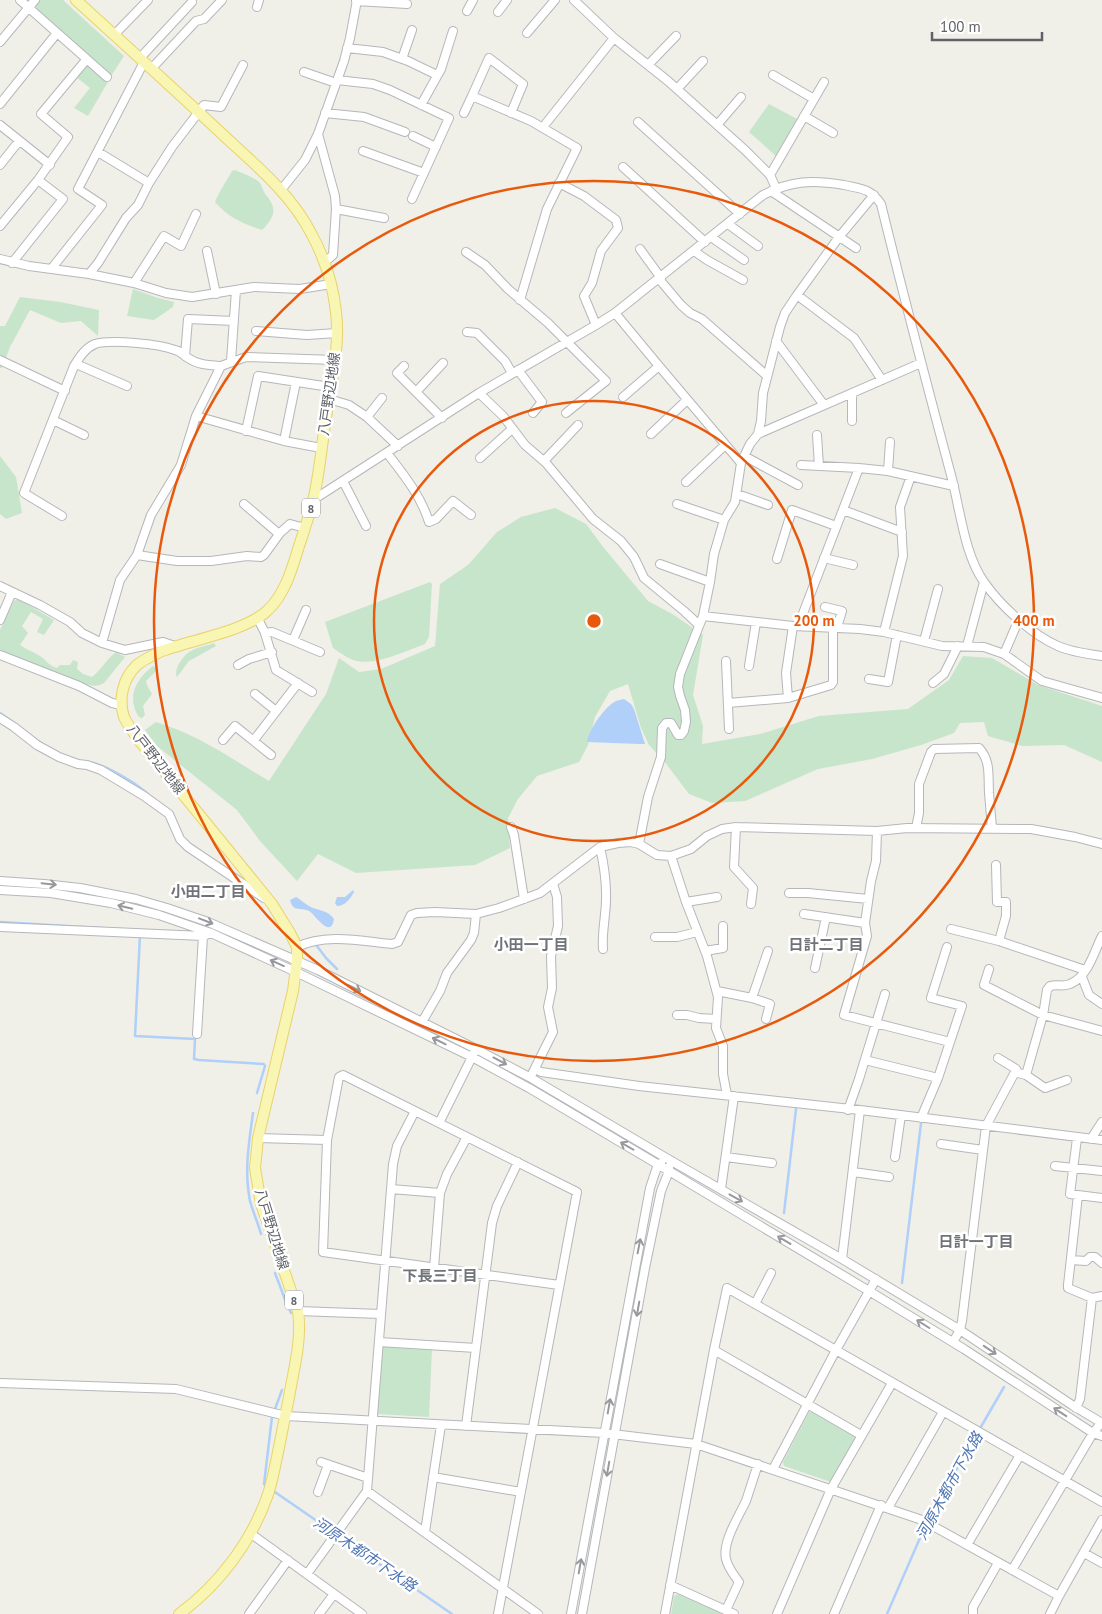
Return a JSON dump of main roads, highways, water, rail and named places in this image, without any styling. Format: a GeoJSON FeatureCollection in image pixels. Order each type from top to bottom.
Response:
{"type":"FeatureCollection","features":[{"type":"Feature","properties":{"kind":"main road","name":"八戸野辺地線"},"geometry":{"type":"LineString","coordinates":[[76,0],[198,111],[281,190],[296,208],[312,234],[325,262],[336,312],[335,360],[313,500],[293,567],[283,591],[269,610],[258,619],[225,632],[175,646],[151,656],[138,664],[127,677],[122,692],[121,706],[125,719],[137,738],[272,904],[290,933],[296,947],[298,960],[293,990],[258,1138],[255,1168],[261,1204],[298,1311],[300,1325],[299,1346],[268,1497],[250,1533],[233,1560],[186,1612]]}},
{"type":"Feature","properties":{"kind":"water"},"geometry":{"type":"Polygon","coordinates":[[[624,699],[634,709],[645,744],[587,742],[590,732],[602,713],[612,704],[624,699]]]}},
{"type":"Feature","properties":{"kind":"water"},"geometry":{"type":"Polygon","coordinates":[[[353,890],[354,892],[351,897],[343,905],[337,906],[335,903],[337,897],[345,897],[353,890]]]}},
{"type":"Feature","properties":{"kind":"water"},"geometry":{"type":"Polygon","coordinates":[[[296,897],[311,907],[329,914],[334,919],[332,925],[326,926],[309,911],[293,907],[290,900],[296,897]]]}},
{"type":"Feature","properties":{"kind":"waterway","name":"河原木都市下水路"},"geometry":{"type":"LineString","coordinates":[[0,713],[41,743]]}},
{"type":"Feature","properties":{"kind":"waterway","name":"河原木都市下水路"},"geometry":{"type":"LineString","coordinates":[[88,762],[122,776],[152,798]]}},
{"type":"Feature","properties":{"kind":"waterway"},"geometry":{"type":"LineString","coordinates":[[0,922],[118,929]]}},
{"type":"Feature","properties":{"kind":"waterway"},"geometry":{"type":"LineString","coordinates":[[140,935],[135,1036],[195,1039],[194,1059],[264,1064],[257,1093]]}},
{"type":"Feature","properties":{"kind":"waterway","name":"河原木都市下水路"},"geometry":{"type":"LineString","coordinates":[[315,945],[337,969]]}},
{"type":"Feature","properties":{"kind":"waterway","name":"河原木都市下水路"},"geometry":{"type":"LineString","coordinates":[[784,1213],[796,1109]]}},
{"type":"Feature","properties":{"kind":"waterway"},"geometry":{"type":"LineString","coordinates":[[253,1113],[247,1179],[250,1201],[261,1234]]}},
{"type":"Feature","properties":{"kind":"waterway","name":"河原木都市下水路"},"geometry":{"type":"LineString","coordinates":[[902,1283],[921,1123]]}},
{"type":"Feature","properties":{"kind":"waterway"},"geometry":{"type":"LineString","coordinates":[[275,1273],[291,1313]]}},
{"type":"Feature","properties":{"kind":"waterway","name":"河原木都市下水路"},"geometry":{"type":"LineString","coordinates":[[887,1614],[930,1515],[1004,1387]]}},
{"type":"Feature","properties":{"kind":"waterway"},"geometry":{"type":"LineString","coordinates":[[267,1487],[264,1484],[272,1417],[282,1390]]}},
{"type":"Feature","properties":{"kind":"waterway","name":"河原木都市下水路"},"geometry":{"type":"LineString","coordinates":[[272,1490],[452,1614]]}},
{"type":"Feature","properties":{"kind":"district","name":"小田二丁目"},"geometry":{"type":"Point","coordinates":[208,891]}},
{"type":"Feature","properties":{"kind":"district","name":"小田一丁目"},"geometry":{"type":"Point","coordinates":[531,944]}},
{"type":"Feature","properties":{"kind":"district","name":"日計二丁目"},"geometry":{"type":"Point","coordinates":[826,944]}},
{"type":"Feature","properties":{"kind":"district","name":"日計一丁目"},"geometry":{"type":"Point","coordinates":[976,1241]}},
{"type":"Feature","properties":{"kind":"district","name":"下長三丁目"},"geometry":{"type":"Point","coordinates":[440,1275]}}]}
